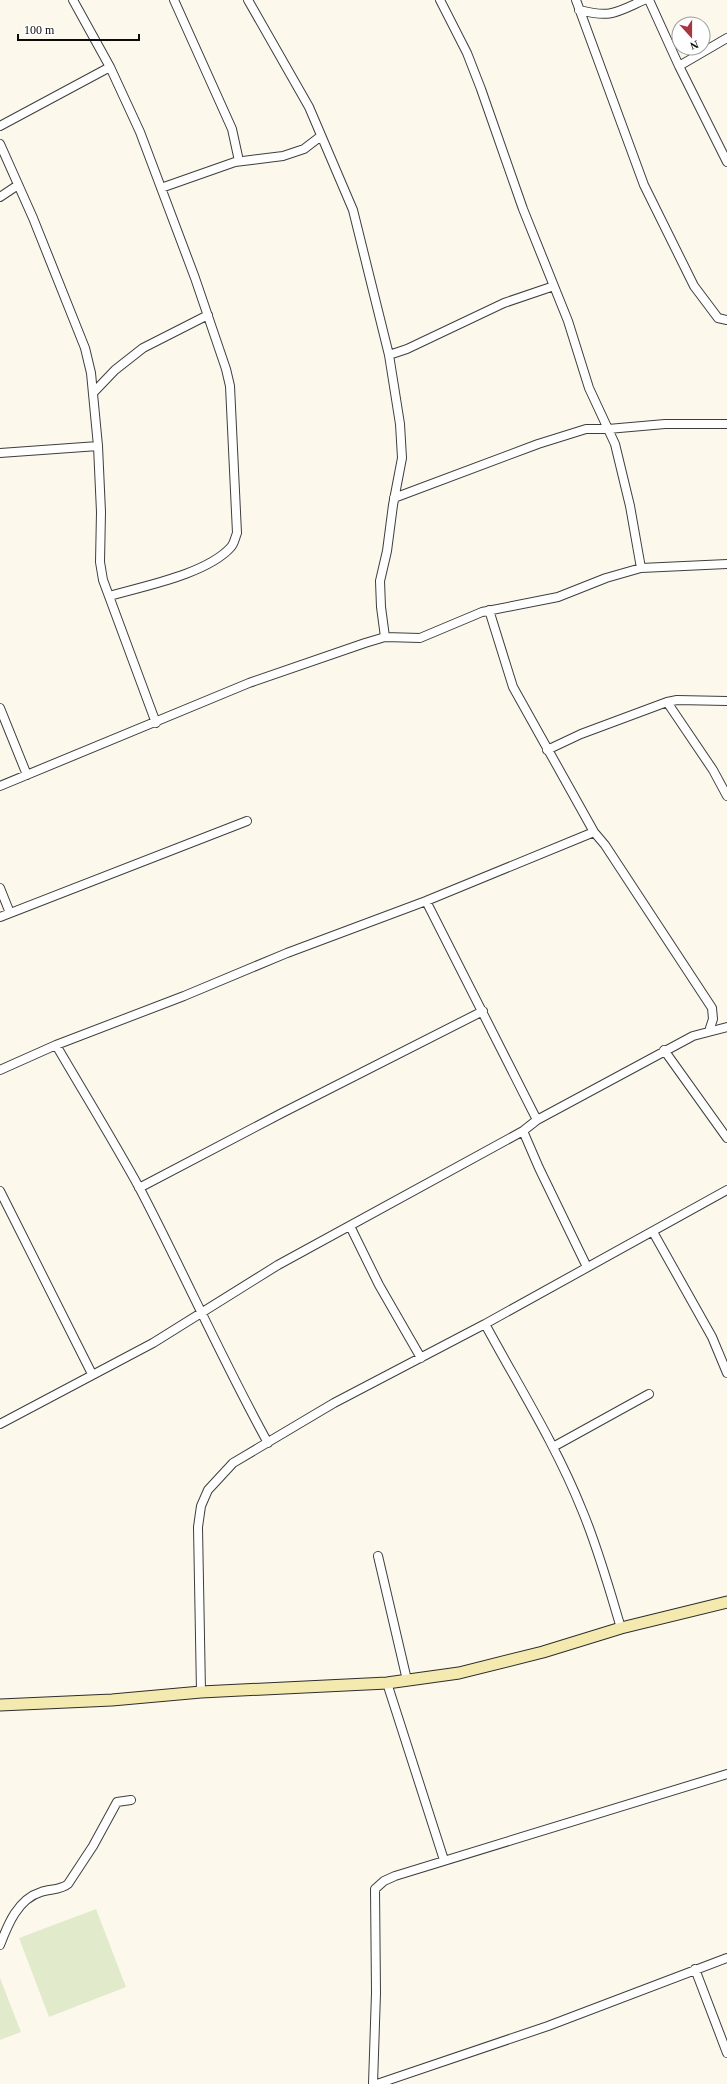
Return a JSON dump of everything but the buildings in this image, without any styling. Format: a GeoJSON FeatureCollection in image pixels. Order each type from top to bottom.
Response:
{"type":"FeatureCollection","features":[{"type":"Feature","properties":{"kind":"street"},"geometry":{"type":"LineString","coordinates":[[73,0],[110,67],[140,132],[208,315],[226,369],[230,386],[237,533],[232,546],[222,556],[204,567],[109,596]]}},
{"type":"Feature","properties":{"kind":"street"},"geometry":{"type":"LineString","coordinates":[[174,0],[232,129],[239,161]]}},
{"type":"Feature","properties":{"kind":"street"},"geometry":{"type":"LineString","coordinates":[[248,0],[297,83],[353,210],[389,355],[400,424],[402,458],[394,498],[388,551],[380,581],[381,607],[385,637]]}},
{"type":"Feature","properties":{"kind":"street"},"geometry":{"type":"LineString","coordinates":[[440,0],[476,74],[496,127],[522,209],[572,333],[588,388],[615,444],[625,483],[641,568]]}},
{"type":"Feature","properties":{"kind":"street"},"geometry":{"type":"LineString","coordinates":[[576,0],[644,185],[694,286],[718,318],[727,320]]}},
{"type":"Feature","properties":{"kind":"street"},"geometry":{"type":"LineString","coordinates":[[580,10],[600,15],[610,14],[644,0]]}},
{"type":"Feature","properties":{"kind":"street"},"geometry":{"type":"LineString","coordinates":[[649,0],[679,66],[727,162]]}},
{"type":"Feature","properties":{"kind":"street"},"geometry":{"type":"LineString","coordinates":[[679,66],[727,38]]}},
{"type":"Feature","properties":{"kind":"street"},"geometry":{"type":"LineString","coordinates":[[0,126],[110,67]]}},
{"type":"Feature","properties":{"kind":"street"},"geometry":{"type":"LineString","coordinates":[[161,188],[239,161],[283,156],[304,149],[321,136]]}},
{"type":"Feature","properties":{"kind":"street"},"geometry":{"type":"LineString","coordinates":[[0,144],[85,348],[91,373],[98,446],[101,512],[100,562],[102,580],[156,723]]}},
{"type":"Feature","properties":{"kind":"street"},"geometry":{"type":"LineString","coordinates":[[0,197],[18,185]]}},
{"type":"Feature","properties":{"kind":"street"},"geometry":{"type":"LineString","coordinates":[[389,355],[407,349],[504,304],[554,286]]}},
{"type":"Feature","properties":{"kind":"street"},"geometry":{"type":"LineString","coordinates":[[93,393],[115,370],[142,348],[208,315]]}},
{"type":"Feature","properties":{"kind":"street"},"geometry":{"type":"LineString","coordinates":[[394,498],[538,444],[586,429],[608,429],[665,424],[727,424]]}},
{"type":"Feature","properties":{"kind":"street"},"geometry":{"type":"LineString","coordinates":[[0,453],[98,446]]}},
{"type":"Feature","properties":{"kind":"street"},"geometry":{"type":"LineString","coordinates":[[0,786],[249,684],[385,637],[420,638],[464,618],[489,610],[558,596],[606,578],[641,568],[727,564]]}},
{"type":"Feature","properties":{"kind":"street"},"geometry":{"type":"LineString","coordinates":[[489,610],[513,687],[594,832],[609,851],[712,1008],[713,1019],[709,1031]]}},
{"type":"Feature","properties":{"kind":"street"},"geometry":{"type":"LineString","coordinates":[[547,750],[592,729],[630,717],[667,702],[677,700],[727,701]]}},
{"type":"Feature","properties":{"kind":"street"},"geometry":{"type":"LineString","coordinates":[[667,702],[713,770],[727,796]]}},
{"type":"Feature","properties":{"kind":"street"},"geometry":{"type":"LineString","coordinates":[[0,708],[27,775]]}},
{"type":"Feature","properties":{"kind":"street"},"geometry":{"type":"LineString","coordinates":[[0,917],[247,821]]}},
{"type":"Feature","properties":{"kind":"street"},"geometry":{"type":"LineString","coordinates":[[0,1070],[56,1045],[426,901],[594,832]]}},
{"type":"Feature","properties":{"kind":"street"},"geometry":{"type":"LineString","coordinates":[[0,888],[10,913]]}},
{"type":"Feature","properties":{"kind":"street"},"geometry":{"type":"LineString","coordinates":[[426,901],[537,1120]]}},
{"type":"Feature","properties":{"kind":"street"},"geometry":{"type":"LineString","coordinates":[[139,1188],[282,1113],[483,1011]]}},
{"type":"Feature","properties":{"kind":"street"},"geometry":{"type":"LineString","coordinates":[[0,1424],[153,1342],[203,1313],[278,1265],[523,1130],[537,1120],[664,1050],[692,1036],[727,1027]]}},
{"type":"Feature","properties":{"kind":"street"},"geometry":{"type":"LineString","coordinates":[[56,1045],[139,1188],[203,1313],[237,1388],[268,1443]]}},
{"type":"Feature","properties":{"kind":"street"},"geometry":{"type":"LineString","coordinates":[[664,1050],[727,1138]]}},
{"type":"Feature","properties":{"kind":"street"},"geometry":{"type":"LineString","coordinates":[[523,1130],[539,1168],[587,1267]]}},
{"type":"Feature","properties":{"kind":"street"},"geometry":{"type":"LineString","coordinates":[[201,1692],[198,1527],[201,1506],[208,1490],[233,1463],[334,1403],[485,1324],[727,1190]]}},
{"type":"Feature","properties":{"kind":"street"},"geometry":{"type":"LineString","coordinates":[[0,1191],[92,1374]]}},
{"type":"Feature","properties":{"kind":"street"},"geometry":{"type":"LineString","coordinates":[[350,1226],[380,1285],[421,1358]]}},
{"type":"Feature","properties":{"kind":"street"},"geometry":{"type":"LineString","coordinates":[[653,1232],[712,1337],[727,1373]]}},
{"type":"Feature","properties":{"kind":"street"},"geometry":{"type":"LineString","coordinates":[[485,1324],[553,1447],[593,1537],[621,1628]]}},
{"type":"Feature","properties":{"kind":"street"},"geometry":{"type":"LineString","coordinates":[[553,1447],[649,1394]]}},
{"type":"Feature","properties":{"kind":"street"},"geometry":{"type":"LineString","coordinates":[[378,1556],[407,1680]]}},
{"type":"Feature","properties":{"kind":"street"},"geometry":{"type":"LineString","coordinates":[[0,1705],[112,1700],[201,1692],[387,1682],[459,1673],[543,1652],[621,1628],[727,1602]]}},
{"type":"Feature","properties":{"kind":"street"},"geometry":{"type":"LineString","coordinates":[[387,1682],[444,1860]]}},
{"type":"Feature","properties":{"kind":"street"},"geometry":{"type":"LineString","coordinates":[[373,2084],[376,1993],[374,1889],[384,1881],[395,1876],[444,1860],[727,1774]]}},
{"type":"Feature","properties":{"kind":"street"},"geometry":{"type":"LineString","coordinates":[[0,1945],[13,1915],[30,1897],[40,1892],[64,1887],[68,1884],[93,1846],[117,1802],[131,1800]]}},
{"type":"Feature","properties":{"kind":"street"},"geometry":{"type":"LineString","coordinates":[[377,2084],[548,2026],[727,1958]]}},
{"type":"Feature","properties":{"kind":"street"},"geometry":{"type":"LineString","coordinates":[[695,1969],[727,2053]]}},
{"type":"Feature","properties":{"kind":"green space"},"geometry":{"type":"Polygon","coordinates":[[[96,1909],[126,1987],[49,2017],[19,1938],[96,1909]]]}},
{"type":"Feature","properties":{"kind":"green space"},"geometry":{"type":"Polygon","coordinates":[[[0,1978],[21,2032],[0,2040],[0,1978]]]}}]}
